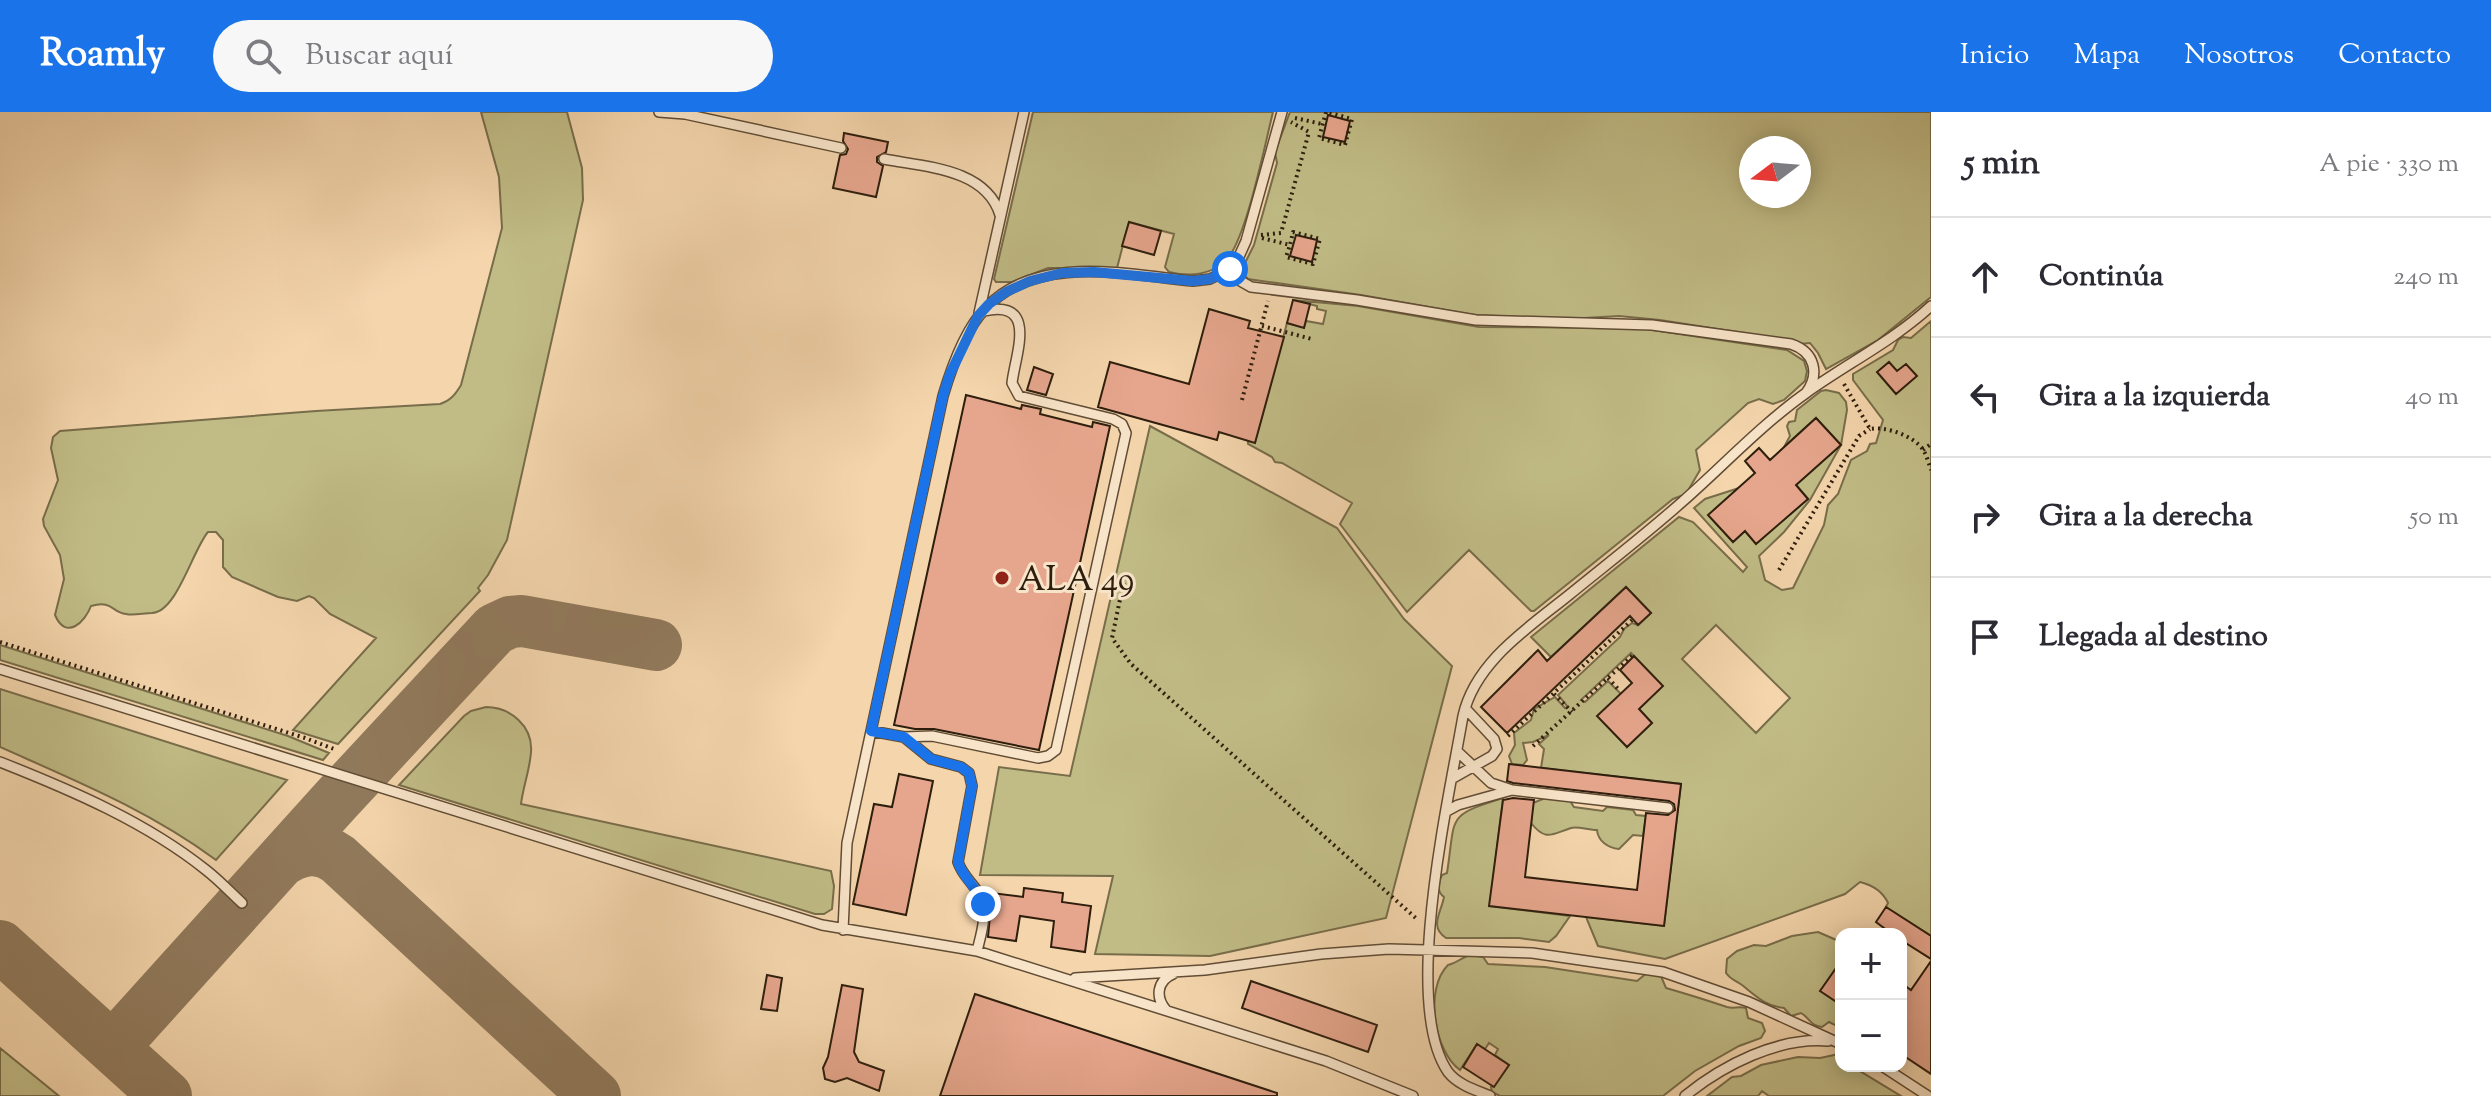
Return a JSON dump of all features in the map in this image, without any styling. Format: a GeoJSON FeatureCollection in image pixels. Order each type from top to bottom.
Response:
{"type":"FeatureCollection","features":[{"type":"Feature","properties":{"kind":"lane"},"geometry":{"type":"LineString","coordinates":[[659,112],[685,114],[841,148]]}},
{"type":"Feature","properties":{"kind":"lane"},"geometry":{"type":"LineString","coordinates":[[843,930],[847,843],[943,396],[950,374],[980,314],[1024,112]]}},
{"type":"Feature","properties":{"kind":"lane"},"geometry":{"type":"LineString","coordinates":[[980,314],[996,299],[1017,287],[1062,273],[1094,272],[1193,281],[1210,279],[1230,269],[1242,251],[1248,234],[1282,113]]}},
{"type":"Feature","properties":{"kind":"lane"},"geometry":{"type":"LineString","coordinates":[[884,159],[952,173],[975,182],[993,200],[1000,219]]}},
{"type":"Feature","properties":{"kind":"lane"},"geometry":{"type":"LineString","coordinates":[[1230,269],[1245,284],[1476,320],[1652,325],[1791,344],[1805,351],[1815,369],[1812,384],[1806,393]]}},
{"type":"Feature","properties":{"kind":"lane"},"geometry":{"type":"LineString","coordinates":[[1490,1096],[1455,1079],[1436,1047],[1431,1027],[1427,949],[1457,751],[1465,708],[1476,682],[1505,648],[1682,503],[1806,393],[1897,335],[1931,306]]}},
{"type":"Feature","properties":{"kind":"lane"},"geometry":{"type":"LineString","coordinates":[[871,731],[904,737],[932,736],[1038,758],[1053,754],[1059,745],[1126,433],[1125,428],[1113,419],[1019,396],[1012,383],[1021,335],[1020,324],[1007,312],[994,309],[980,314]]}},
{"type":"Feature","properties":{"kind":"lane"},"geometry":{"type":"LineString","coordinates":[[0,669],[843,930],[977,951],[1068,978],[1326,1061],[1413,1096]]}},
{"type":"Feature","properties":{"kind":"lane"},"geometry":{"type":"LineString","coordinates":[[1453,778],[1494,755],[1496,743],[1465,708]]}},
{"type":"Feature","properties":{"kind":"lane"},"geometry":{"type":"LineString","coordinates":[[904,737],[931,759],[965,769],[972,779],[958,862],[960,871],[980,895],[983,904],[983,925],[977,951]]}},
{"type":"Feature","properties":{"kind":"lane"},"geometry":{"type":"LineString","coordinates":[[1457,751],[1491,783],[1512,790],[1668,808]]}},
{"type":"Feature","properties":{"kind":"lane"},"geometry":{"type":"LineString","coordinates":[[0,762],[89,801],[166,842],[207,870],[242,903]]}},
{"type":"Feature","properties":{"kind":"lane"},"geometry":{"type":"LineString","coordinates":[[1447,811],[1512,790]]}},
{"type":"Feature","properties":{"kind":"lane"},"geometry":{"type":"LineString","coordinates":[[1068,978],[1177,973],[1321,954],[1427,949],[1559,956],[1663,972],[1749,1002],[1835,1040]]}},
{"type":"Feature","properties":{"kind":"lane"},"geometry":{"type":"LineString","coordinates":[[1166,1010],[1159,998],[1160,985],[1165,978],[1177,973]]}},
{"type":"Feature","properties":{"kind":"lane"},"geometry":{"type":"LineString","coordinates":[[1685,1096],[1729,1067],[1775,1048],[1805,1041],[1835,1042]]}},
{"type":"Feature","properties":{"kind":"lane"},"geometry":{"type":"LineString","coordinates":[[1891,1072],[1928,1096]]}},
{"type":"Feature","properties":{"kind":"path"},"geometry":{"type":"LineString","coordinates":[[1327,112],[1352,119],[1345,145],[1319,138],[1323,125],[1327,112]]}},
{"type":"Feature","properties":{"kind":"path"},"geometry":{"type":"LineString","coordinates":[[1282,113],[1323,125]]}},
{"type":"Feature","properties":{"kind":"path"},"geometry":{"type":"LineString","coordinates":[[1261,236],[1281,233],[1309,132],[1291,122]]}},
{"type":"Feature","properties":{"kind":"path"},"geometry":{"type":"LineString","coordinates":[[1293,232],[1320,239],[1313,264],[1286,257],[1290,245],[1293,232]]}},
{"type":"Feature","properties":{"kind":"path"},"geometry":{"type":"LineString","coordinates":[[1248,234],[1290,245]]}},
{"type":"Feature","properties":{"kind":"path"},"geometry":{"type":"LineString","coordinates":[[1257,249],[1261,236]]}},
{"type":"Feature","properties":{"kind":"path"},"geometry":{"type":"LineString","coordinates":[[1242,400],[1271,289]]}},
{"type":"Feature","properties":{"kind":"path"},"geometry":{"type":"LineString","coordinates":[[1262,326],[1312,339]]}},
{"type":"Feature","properties":{"kind":"path"},"geometry":{"type":"LineString","coordinates":[[1838,373],[1870,429]]}},
{"type":"Feature","properties":{"kind":"path"},"geometry":{"type":"LineString","coordinates":[[1779,570],[1859,436],[1870,429],[1887,429],[1917,443],[1931,470]]}},
{"type":"Feature","properties":{"kind":"path"},"geometry":{"type":"LineString","coordinates":[[1923,450],[1931,444]]}},
{"type":"Feature","properties":{"kind":"path"},"geometry":{"type":"LineString","coordinates":[[1095,575],[1124,580],[1112,638],[1131,664],[1429,929]]}},
{"type":"Feature","properties":{"kind":"path"},"geometry":{"type":"LineString","coordinates":[[1503,741],[1632,620]]}},
{"type":"Feature","properties":{"kind":"path"},"geometry":{"type":"LineString","coordinates":[[0,642],[334,749]]}},
{"type":"Feature","properties":{"kind":"path"},"geometry":{"type":"LineString","coordinates":[[1533,746],[1633,655]]}},
{"type":"Feature","properties":{"kind":"path"},"geometry":{"type":"LineString","coordinates":[[1608,678],[1620,691]]}},
{"type":"Feature","properties":{"kind":"path"},"geometry":{"type":"LineString","coordinates":[[1554,694],[1572,712]]}},
{"type":"Feature","properties":{"kind":"shaded area"},"geometry":{"type":"Polygon","coordinates":[[[481,112],[567,112],[582,168],[583,200],[507,540],[478,588],[480,591],[338,744],[293,730],[376,638],[330,614],[314,598],[309,596],[297,601],[278,597],[232,577],[223,567],[223,540],[216,532],[208,532],[202,540],[177,591],[161,610],[129,615],[108,605],[98,605],[91,606],[75,626],[64,627],[59,623],[55,615],[64,579],[60,555],[43,519],[58,480],[51,448],[53,437],[60,431],[440,404],[455,394],[461,385],[502,228],[499,177],[481,112]]]}},
{"type":"Feature","properties":{"kind":"shaded area"},"geometry":{"type":"Polygon","coordinates":[[[1033,112],[1273,112],[1248,212],[1227,259],[1215,268],[1200,273],[1169,272],[1165,267],[1174,234],[1129,222],[1117,268],[1048,268],[1012,282],[996,282],[994,279],[1033,112]]]}},
{"type":"Feature","properties":{"kind":"shaded area"},"geometry":{"type":"Polygon","coordinates":[[[1290,112],[1931,112],[1931,297],[1878,340],[1826,369],[1810,343],[1799,344],[1619,316],[1567,319],[1474,315],[1248,279],[1243,274],[1243,267],[1254,245],[1277,163],[1275,152],[1290,112]]]}},
{"type":"Feature","properties":{"kind":"shaded area"},"geometry":{"type":"Polygon","coordinates":[[[1293,300],[1358,306],[1479,327],[1639,328],[1787,350],[1804,361],[1807,371],[1805,381],[1784,400],[1773,404],[1759,399],[1748,403],[1696,450],[1700,470],[1686,494],[1673,499],[1534,611],[1469,550],[1407,612],[1340,524],[1352,503],[1248,444],[1248,441],[1255,442],[1287,323],[1304,327],[1306,321],[1323,324],[1326,311],[1293,300]]]}},
{"type":"Feature","properties":{"kind":"shaded area"},"geometry":{"type":"Polygon","coordinates":[[[1931,321],[1931,936],[1886,907],[1888,903],[1880,892],[1860,882],[1845,894],[1665,959],[1598,946],[1586,917],[1664,926],[1681,784],[1541,768],[1544,749],[1539,744],[1549,735],[1523,743],[1527,760],[1523,765],[1512,764],[1509,756],[1515,745],[1514,733],[1531,720],[1534,709],[1555,697],[1565,708],[1568,707],[1558,695],[1620,637],[1624,629],[1632,623],[1638,625],[1651,613],[1626,587],[1551,657],[1531,637],[1679,517],[1693,522],[1743,572],[1747,567],[1694,508],[1705,499],[1739,488],[1709,515],[1733,542],[1745,531],[1756,543],[1808,499],[1796,485],[1841,445],[1810,500],[1759,556],[1765,580],[1782,590],[1793,588],[1851,460],[1867,451],[1870,444],[1876,443],[1883,420],[1853,380],[1853,374],[1893,350],[1898,340],[1911,338],[1931,321]],[[1716,625],[1682,659],[1756,733],[1790,698],[1716,625]],[[1631,653],[1581,700],[1585,702],[1608,681],[1621,694],[1627,747],[1652,723],[1639,709],[1662,686],[1631,653]]]}},
{"type":"Feature","properties":{"kind":"shaded area"},"geometry":{"type":"Polygon","coordinates":[[[1821,391],[1839,393],[1846,402],[1841,445],[1816,418],[1784,447],[1790,436],[1789,422],[1795,421],[1797,410],[1821,391]]]}},
{"type":"Feature","properties":{"kind":"shaded area"},"geometry":{"type":"Polygon","coordinates":[[[1150,426],[1337,528],[1404,619],[1452,666],[1386,918],[1210,956],[1095,954],[1113,876],[980,875],[999,767],[1070,776],[1150,426]]]}},
{"type":"Feature","properties":{"kind":"shaded area"},"geometry":{"type":"Polygon","coordinates":[[[0,645],[288,736],[329,753],[323,760],[0,660],[0,645]]]}},
{"type":"Feature","properties":{"kind":"shaded area"},"geometry":{"type":"Polygon","coordinates":[[[0,689],[287,780],[216,860],[138,811],[0,747],[0,689]]]}},
{"type":"Feature","properties":{"kind":"shaded area"},"geometry":{"type":"Polygon","coordinates":[[[486,707],[511,714],[528,734],[530,758],[521,804],[831,871],[834,886],[832,909],[824,914],[815,914],[399,785],[464,716],[486,707]]]}},
{"type":"Feature","properties":{"kind":"shaded area"},"geometry":{"type":"Polygon","coordinates":[[[1550,796],[1570,801],[1574,807],[1603,811],[1607,807],[1633,810],[1636,815],[1646,816],[1643,836],[1633,835],[1619,849],[1604,843],[1597,830],[1574,828],[1545,835],[1531,823],[1533,803],[1550,796]]]}},
{"type":"Feature","properties":{"kind":"shaded area"},"geometry":{"type":"Polygon","coordinates":[[[1503,798],[1490,906],[1570,916],[1549,942],[1519,938],[1446,938],[1438,929],[1444,897],[1439,884],[1442,875],[1447,873],[1453,829],[1462,815],[1471,809],[1503,798]]]}},
{"type":"Feature","properties":{"kind":"shaded area"},"geometry":{"type":"Polygon","coordinates":[[[1818,932],[1835,939],[1835,970],[1821,991],[1835,1001],[1835,1025],[1829,1022],[1818,1026],[1801,1013],[1791,1016],[1784,1008],[1761,1000],[1726,973],[1727,959],[1737,951],[1754,945],[1766,946],[1792,936],[1818,932]]]}},
{"type":"Feature","properties":{"kind":"shaded area"},"geometry":{"type":"Polygon","coordinates":[[[1471,955],[1483,957],[1488,964],[1545,967],[1637,981],[1648,972],[1660,974],[1666,988],[1727,1007],[1746,1008],[1748,1018],[1762,1023],[1765,1031],[1761,1038],[1739,1046],[1695,1071],[1663,1096],[1500,1096],[1492,1092],[1491,1087],[1509,1065],[1495,1055],[1498,1049],[1489,1043],[1485,1049],[1477,1044],[1460,1070],[1451,1061],[1438,1035],[1434,1004],[1441,976],[1448,965],[1471,955]]]}},
{"type":"Feature","properties":{"kind":"shaded area"},"geometry":{"type":"Polygon","coordinates":[[[0,1048],[59,1096],[0,1096],[0,1048]]]}},
{"type":"Feature","properties":{"kind":"shaded area"},"geometry":{"type":"Polygon","coordinates":[[[1835,1055],[1835,1072],[1862,1072],[1901,1096],[1769,1096],[1762,1091],[1758,1096],[1707,1096],[1732,1077],[1741,1076],[1761,1065],[1798,1057],[1835,1055]]]}},
{"type":"Feature","properties":{"kind":"building"},"geometry":{"type":"Polygon","coordinates":[[[1328,115],[1350,121],[1345,142],[1323,137],[1328,115]]]}},
{"type":"Feature","properties":{"kind":"building"},"geometry":{"type":"Polygon","coordinates":[[[844,133],[888,142],[886,152],[877,157],[877,162],[883,166],[876,197],[833,188],[840,155],[846,154],[848,149],[843,141],[844,133]]]}},
{"type":"Feature","properties":{"kind":"building"},"geometry":{"type":"Polygon","coordinates":[[[1129,222],[1161,231],[1154,255],[1122,246],[1129,222]]]}},
{"type":"Feature","properties":{"kind":"building"},"geometry":{"type":"Polygon","coordinates":[[[1296,235],[1317,240],[1312,262],[1290,256],[1296,235]]]}},
{"type":"Feature","properties":{"kind":"building"},"geometry":{"type":"Polygon","coordinates":[[[1293,300],[1310,304],[1304,328],[1287,323],[1293,300]]]}},
{"type":"Feature","properties":{"kind":"building"},"geometry":{"type":"Polygon","coordinates":[[[1209,309],[1250,321],[1248,328],[1284,337],[1255,443],[1219,432],[1217,440],[1098,407],[1110,362],[1189,384],[1209,309]]]}},
{"type":"Feature","properties":{"kind":"building"},"geometry":{"type":"Polygon","coordinates":[[[1889,362],[1897,371],[1906,364],[1917,376],[1896,394],[1877,372],[1889,362]]]}},
{"type":"Feature","properties":{"kind":"building"},"geometry":{"type":"Polygon","coordinates":[[[1034,367],[1053,374],[1046,395],[1027,390],[1034,367]]]}},
{"type":"Feature","properties":{"kind":"building","name":"ALA 49"},"geometry":{"type":"Polygon","coordinates":[[[966,395],[1021,409],[1022,405],[1041,409],[1040,414],[1092,427],[1093,422],[1110,426],[1039,750],[934,729],[894,725],[966,395]]]}},
{"type":"Feature","properties":{"kind":"building"},"geometry":{"type":"Polygon","coordinates":[[[1816,418],[1841,445],[1796,485],[1808,499],[1756,544],[1745,531],[1733,542],[1708,515],[1755,473],[1745,461],[1759,448],[1770,460],[1816,418]]]}},
{"type":"Feature","properties":{"kind":"building"},"geometry":{"type":"Polygon","coordinates":[[[1626,587],[1651,613],[1638,625],[1630,616],[1507,733],[1481,707],[1538,650],[1547,661],[1626,587]]]}},
{"type":"Feature","properties":{"kind":"building"},"geometry":{"type":"Polygon","coordinates":[[[1634,656],[1663,686],[1639,709],[1652,723],[1627,747],[1597,716],[1632,683],[1620,670],[1634,656]]]}},
{"type":"Feature","properties":{"kind":"building"},"geometry":{"type":"Polygon","coordinates":[[[1509,764],[1681,784],[1664,926],[1489,906],[1503,800],[1534,800],[1525,877],[1637,890],[1646,813],[1668,815],[1675,810],[1674,804],[1669,801],[1513,783],[1507,781],[1509,764]]]}},
{"type":"Feature","properties":{"kind":"building"},"geometry":{"type":"Polygon","coordinates":[[[899,774],[933,781],[906,915],[853,904],[874,804],[892,807],[899,774]]]}},
{"type":"Feature","properties":{"kind":"building"},"geometry":{"type":"Polygon","coordinates":[[[1024,888],[1063,893],[1062,902],[1091,906],[1085,952],[1051,947],[1054,921],[1020,916],[1016,941],[988,937],[992,893],[1023,897],[1024,888]]]}},
{"type":"Feature","properties":{"kind":"building"},"geometry":{"type":"Polygon","coordinates":[[[1886,907],[1931,936],[1931,959],[1907,944],[1907,928],[1884,928],[1876,922],[1886,907]]]}},
{"type":"Feature","properties":{"kind":"building"},"geometry":{"type":"Polygon","coordinates":[[[1931,961],[1931,1074],[1907,1058],[1907,987],[1911,990],[1931,961]]]}},
{"type":"Feature","properties":{"kind":"building"},"geometry":{"type":"Polygon","coordinates":[[[1835,970],[1835,1001],[1820,991],[1835,970]]]}},
{"type":"Feature","properties":{"kind":"building"},"geometry":{"type":"Polygon","coordinates":[[[767,975],[782,978],[777,1011],[761,1009],[767,975]]]}},
{"type":"Feature","properties":{"kind":"building"},"geometry":{"type":"Polygon","coordinates":[[[1251,981],[1377,1025],[1368,1052],[1242,1008],[1251,981]]]}},
{"type":"Feature","properties":{"kind":"building"},"geometry":{"type":"Polygon","coordinates":[[[842,985],[863,989],[854,1052],[859,1062],[884,1071],[879,1091],[847,1078],[835,1082],[825,1079],[823,1068],[828,1057],[842,985]]]}},
{"type":"Feature","properties":{"kind":"building"},"geometry":{"type":"Polygon","coordinates":[[[975,994],[1277,1093],[1277,1096],[940,1096],[975,994]]]}},
{"type":"Feature","properties":{"kind":"building"},"geometry":{"type":"Polygon","coordinates":[[[1477,1044],[1509,1065],[1494,1087],[1463,1067],[1477,1044]]]}},
{"type":"Feature","properties":{"kind":"taxiway"},"geometry":{"type":"LineString","coordinates":[[113,1047],[495,629],[510,622],[522,621],[656,645]]}},
{"type":"Feature","properties":{"kind":"taxiway"},"geometry":{"type":"LineString","coordinates":[[280,862],[309,850],[324,852],[338,859],[595,1096]]}},
{"type":"Feature","properties":{"kind":"taxiway"},"geometry":{"type":"LineString","coordinates":[[0,946],[166,1096]]}},
{"type":"Feature","properties":{"kind":"place","name":"ALA 49"},"geometry":{"type":"Point","coordinates":[1002,578]}},
{"type":"Feature","properties":{"kind":"route"},"geometry":{"type":"LineString","coordinates":[[983,904],[980,895],[960,871],[958,862],[972,786],[969,773],[961,767],[931,759],[904,737],[871,731],[950,374],[984,309],[1006,292],[1030,281],[1062,273],[1094,272],[1203,281],[1230,269]]}}]}
